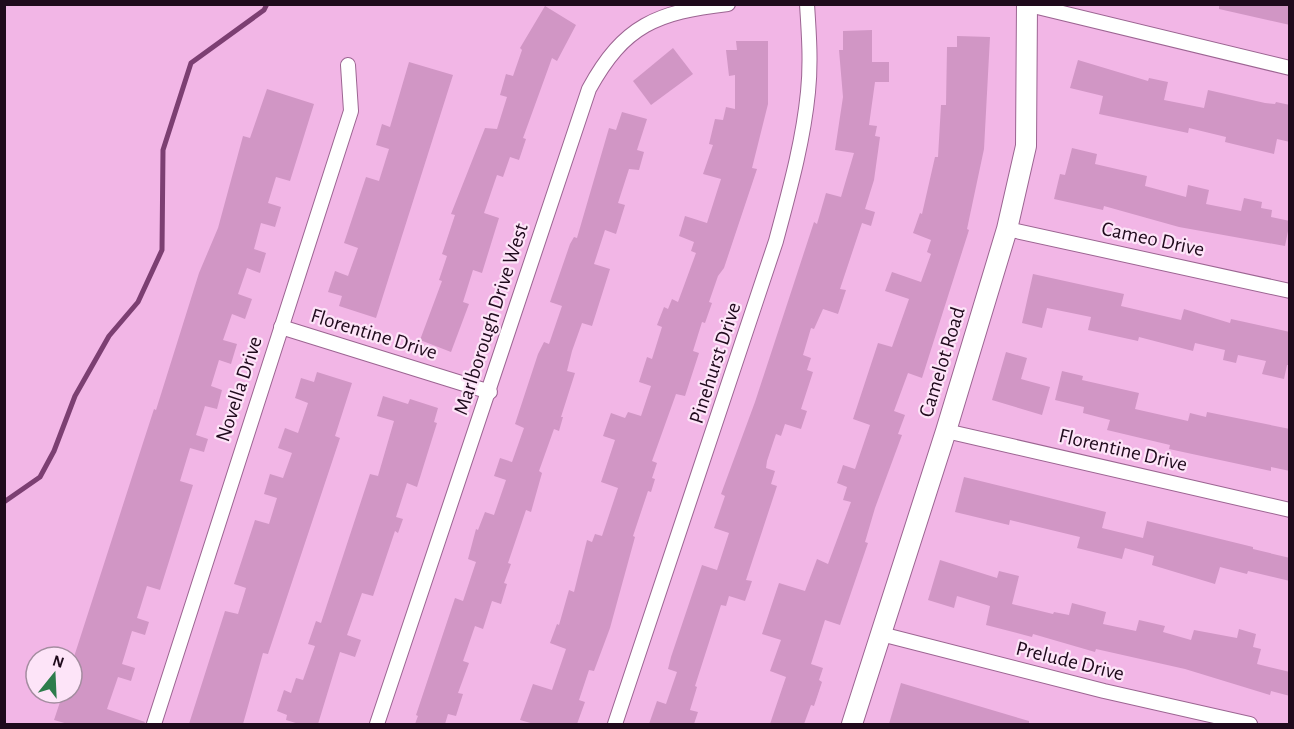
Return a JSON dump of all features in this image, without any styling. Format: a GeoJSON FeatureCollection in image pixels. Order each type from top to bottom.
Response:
{"type":"FeatureCollection","features":[{"type":"Feature","properties":{"kind":"street","name":"Marlborough Drive West"},"geometry":{"type":"LineString","coordinates":[[377,724],[589,89],[602,64],[614,49],[648,24],[702,7],[728,4]]}},
{"type":"Feature","properties":{"kind":"street","name":"Pinehurst Drive"},"geometry":{"type":"LineString","coordinates":[[615,724],[711,442],[779,230],[797,165],[808,93],[810,55],[807,4]]}},
{"type":"Feature","properties":{"kind":"street"},"geometry":{"type":"LineString","coordinates":[[1027,5],[1290,68]]}},
{"type":"Feature","properties":{"kind":"street","name":"Camelot Road"},"geometry":{"type":"LineString","coordinates":[[852,724],[946,431],[1007,229],[1026,146],[1027,5]]}},
{"type":"Feature","properties":{"kind":"street","name":"Novella Drive"},"geometry":{"type":"LineString","coordinates":[[154,724],[351,111],[348,65]]}},
{"type":"Feature","properties":{"kind":"street","name":"Cameo Drive"},"geometry":{"type":"LineString","coordinates":[[1007,229],[1290,291]]}},
{"type":"Feature","properties":{"kind":"street","name":"Florentine Drive"},"geometry":{"type":"LineString","coordinates":[[281,327],[489,392]]}},
{"type":"Feature","properties":{"kind":"street","name":"Florentine Drive"},"geometry":{"type":"LineString","coordinates":[[946,431],[1290,510]]}},
{"type":"Feature","properties":{"kind":"street","name":"Prelude Drive"},"geometry":{"type":"LineString","coordinates":[[881,634],[1104,691],[1250,724]]}},
{"type":"Feature","properties":{"kind":"building"},"geometry":{"type":"Polygon","coordinates":[[[1219,4],[1290,4],[1290,25],[1219,9],[1219,4]]]}},
{"type":"Feature","properties":{"kind":"building"},"geometry":{"type":"Polygon","coordinates":[[[545,6],[576,25],[557,61],[552,58],[523,138],[526,139],[519,160],[510,157],[503,177],[497,175],[484,213],[499,218],[482,273],[473,270],[463,302],[469,304],[451,352],[420,340],[442,281],[439,280],[447,256],[442,254],[455,215],[451,214],[485,128],[497,129],[507,97],[500,95],[506,74],[513,76],[522,50],[520,48],[545,6]]]}},
{"type":"Feature","properties":{"kind":"building"},"geometry":{"type":"Polygon","coordinates":[[[872,30],[872,62],[889,62],[889,82],[875,82],[869,125],[877,126],[875,136],[880,137],[874,180],[865,209],[875,212],[871,226],[862,223],[840,289],[846,290],[838,314],[823,309],[814,329],[811,328],[803,355],[811,358],[807,370],[813,372],[801,409],[807,411],[801,429],[785,424],[781,436],[776,434],[766,468],[775,471],[771,484],[777,486],[746,580],[752,581],[745,601],[729,596],[726,606],[721,605],[695,686],[697,687],[690,710],[698,712],[694,724],[649,724],[657,701],[666,704],[677,672],[668,669],[702,565],[717,570],[729,533],[714,528],[725,496],[721,494],[755,402],[814,222],[817,224],[826,193],[841,197],[854,153],[835,150],[843,97],[839,50],[843,50],[843,31],[872,30]]]}},
{"type":"Feature","properties":{"kind":"building"},"geometry":{"type":"Polygon","coordinates":[[[957,36],[990,37],[984,149],[967,229],[969,230],[922,378],[908,373],[894,411],[905,415],[898,434],[902,435],[875,508],[865,542],[868,543],[840,625],[825,620],[811,664],[823,668],[819,680],[822,682],[814,706],[811,705],[804,724],[770,724],[786,677],[770,671],[781,640],[762,634],[779,583],[805,591],[817,559],[828,564],[851,502],[843,500],[847,487],[837,483],[843,465],[855,469],[870,425],[853,419],[878,343],[892,347],[909,299],[885,291],[892,272],[921,282],[931,254],[927,252],[931,240],[913,233],[920,213],[922,214],[935,157],[938,157],[941,105],[946,105],[947,47],[957,47],[957,36]]]}},
{"type":"Feature","properties":{"kind":"building"},"geometry":{"type":"Polygon","coordinates":[[[736,41],[768,41],[768,104],[752,168],[757,169],[724,268],[718,276],[709,302],[712,303],[705,323],[702,322],[693,351],[699,353],[685,396],[676,394],[652,461],[657,463],[652,478],[655,479],[651,492],[648,491],[633,536],[635,537],[610,628],[594,671],[589,670],[579,700],[585,702],[577,724],[534,724],[520,720],[533,684],[552,690],[566,649],[550,643],[557,624],[559,625],[569,590],[574,592],[587,540],[592,542],[595,534],[602,536],[618,488],[601,482],[615,440],[603,436],[611,413],[625,418],[628,412],[641,416],[651,386],[639,382],[647,357],[652,359],[662,327],[657,325],[664,307],[668,309],[672,299],[678,302],[696,253],[691,251],[694,242],[679,236],[685,216],[707,223],[721,179],[703,174],[713,145],[709,144],[715,119],[723,120],[726,107],[735,109],[735,75],[729,76],[726,50],[737,50],[736,41]]]}},
{"type":"Feature","properties":{"kind":"building"},"geometry":{"type":"Polygon","coordinates":[[[673,48],[693,74],[651,105],[633,81],[673,48]]]}},
{"type":"Feature","properties":{"kind":"building"},"geometry":{"type":"Polygon","coordinates":[[[1078,60],[1148,81],[1149,78],[1168,82],[1164,100],[1204,108],[1208,90],[1265,103],[1275,104],[1276,102],[1290,105],[1290,142],[1277,139],[1274,154],[1225,142],[1226,137],[1189,128],[1188,133],[1099,114],[1103,96],[1070,88],[1078,60]]]}},
{"type":"Feature","properties":{"kind":"building"},"geometry":{"type":"Polygon","coordinates":[[[409,62],[453,75],[376,318],[339,306],[342,296],[328,292],[335,271],[348,276],[358,248],[344,243],[366,177],[379,181],[389,149],[376,145],[382,124],[390,127],[409,62]]]}},
{"type":"Feature","properties":{"kind":"building"},"geometry":{"type":"Polygon","coordinates":[[[267,89],[314,104],[290,181],[276,177],[268,203],[281,207],[275,227],[261,223],[254,249],[266,253],[260,273],[247,268],[238,294],[252,299],[245,319],[232,314],[223,340],[237,344],[231,364],[219,360],[211,386],[222,390],[217,409],[205,406],[196,435],[208,439],[204,452],[190,448],[180,481],[193,485],[160,590],[147,586],[137,618],[149,622],[145,635],[132,631],[122,664],[135,668],[131,681],[118,677],[107,709],[145,722],[144,724],[68,724],[54,720],[59,705],[84,705],[84,645],[78,645],[199,273],[218,228],[243,136],[250,138],[267,89]]]}},
{"type":"Feature","properties":{"kind":"building"},"geometry":{"type":"Polygon","coordinates":[[[622,112],[647,119],[637,150],[644,152],[639,170],[629,169],[618,203],[625,205],[616,234],[605,230],[594,264],[610,269],[592,326],[582,323],[572,351],[567,371],[575,373],[561,417],[563,417],[559,431],[554,429],[539,471],[542,473],[531,512],[526,510],[508,563],[511,564],[504,583],[507,584],[501,604],[492,601],[483,629],[475,626],[463,661],[469,663],[458,693],[463,694],[456,716],[448,714],[445,724],[415,724],[455,598],[463,601],[476,562],[468,559],[476,529],[478,530],[485,512],[494,515],[506,480],[494,476],[500,458],[512,462],[524,428],[515,424],[538,354],[544,342],[549,344],[562,306],[550,302],[570,244],[574,237],[577,238],[609,128],[616,130],[622,112]]]}},
{"type":"Feature","properties":{"kind":"building"},"geometry":{"type":"Polygon","coordinates":[[[1072,148],[1097,154],[1095,164],[1147,176],[1145,186],[1186,197],[1188,185],[1209,190],[1206,204],[1241,211],[1244,198],[1262,202],[1261,208],[1272,210],[1271,217],[1290,221],[1285,246],[1179,227],[1104,206],[1103,210],[1054,199],[1060,174],[1065,175],[1072,148]]]}},
{"type":"Feature","properties":{"kind":"building"},"geometry":{"type":"Polygon","coordinates":[[[1033,274],[1124,294],[1121,306],[1181,320],[1184,309],[1230,323],[1231,319],[1290,332],[1290,365],[1287,365],[1284,379],[1262,374],[1266,361],[1238,355],[1236,363],[1223,360],[1225,350],[1195,343],[1193,351],[1139,337],[1138,341],[1088,330],[1091,317],[1047,308],[1042,328],[1022,323],[1033,274]]]}},
{"type":"Feature","properties":{"kind":"building"},"geometry":{"type":"Polygon","coordinates":[[[1006,352],[1027,358],[1021,379],[1050,387],[1042,415],[992,400],[1006,352]]]}},
{"type":"Feature","properties":{"kind":"building"},"geometry":{"type":"Polygon","coordinates":[[[1062,371],[1083,376],[1082,380],[1139,393],[1135,409],[1188,421],[1190,413],[1206,417],[1207,412],[1290,429],[1290,471],[1271,467],[1271,471],[1169,449],[1170,445],[1107,430],[1110,420],[1083,413],[1084,407],[1055,400],[1062,371]]]}},
{"type":"Feature","properties":{"kind":"building"},"geometry":{"type":"Polygon","coordinates":[[[317,372],[352,383],[335,436],[340,438],[268,654],[263,653],[243,724],[189,724],[225,611],[238,614],[246,588],[234,584],[255,520],[269,524],[277,498],[264,494],[270,474],[283,478],[292,453],[278,448],[285,428],[298,433],[308,403],[295,398],[301,378],[314,382],[317,372]]]}},
{"type":"Feature","properties":{"kind":"building"},"geometry":{"type":"Polygon","coordinates":[[[383,396],[408,404],[410,399],[438,408],[434,422],[437,423],[417,487],[407,483],[396,517],[403,519],[398,533],[395,531],[373,596],[362,593],[347,635],[361,640],[355,657],[340,652],[318,724],[299,724],[286,720],[287,715],[277,711],[284,690],[291,693],[296,678],[303,680],[315,646],[308,644],[316,621],[321,623],[370,474],[378,476],[394,421],[377,416],[383,396]]]}},
{"type":"Feature","properties":{"kind":"building"},"geometry":{"type":"Polygon","coordinates":[[[964,477],[1106,512],[1102,528],[1143,538],[1147,521],[1290,558],[1290,581],[1220,567],[1215,584],[1152,565],[1154,556],[1125,548],[1122,559],[1077,548],[1080,537],[1010,520],[1009,525],[955,512],[964,477]]]}},
{"type":"Feature","properties":{"kind":"building"},"geometry":{"type":"Polygon","coordinates":[[[940,560],[997,578],[999,571],[1019,576],[1012,604],[1053,614],[1054,612],[1069,615],[1072,603],[1106,612],[1103,624],[1136,631],[1139,620],[1165,626],[1163,632],[1191,640],[1194,630],[1237,638],[1239,629],[1256,634],[1253,647],[1261,649],[1257,664],[1290,672],[1290,696],[1271,691],[1270,695],[1185,669],[1096,649],[1095,652],[1033,634],[1032,637],[986,625],[990,606],[957,596],[954,608],[928,600],[940,560]]]}},
{"type":"Feature","properties":{"kind":"building"},"geometry":{"type":"Polygon","coordinates":[[[901,683],[1029,721],[1029,724],[889,724],[901,683]]]}},
{"type":"Feature","properties":{"kind":"waterway"},"geometry":{"type":"LineString","coordinates":[[4,502],[40,477],[54,451],[75,396],[109,336],[138,302],[162,250],[163,150],[191,63],[264,10],[267,4]]}}]}
